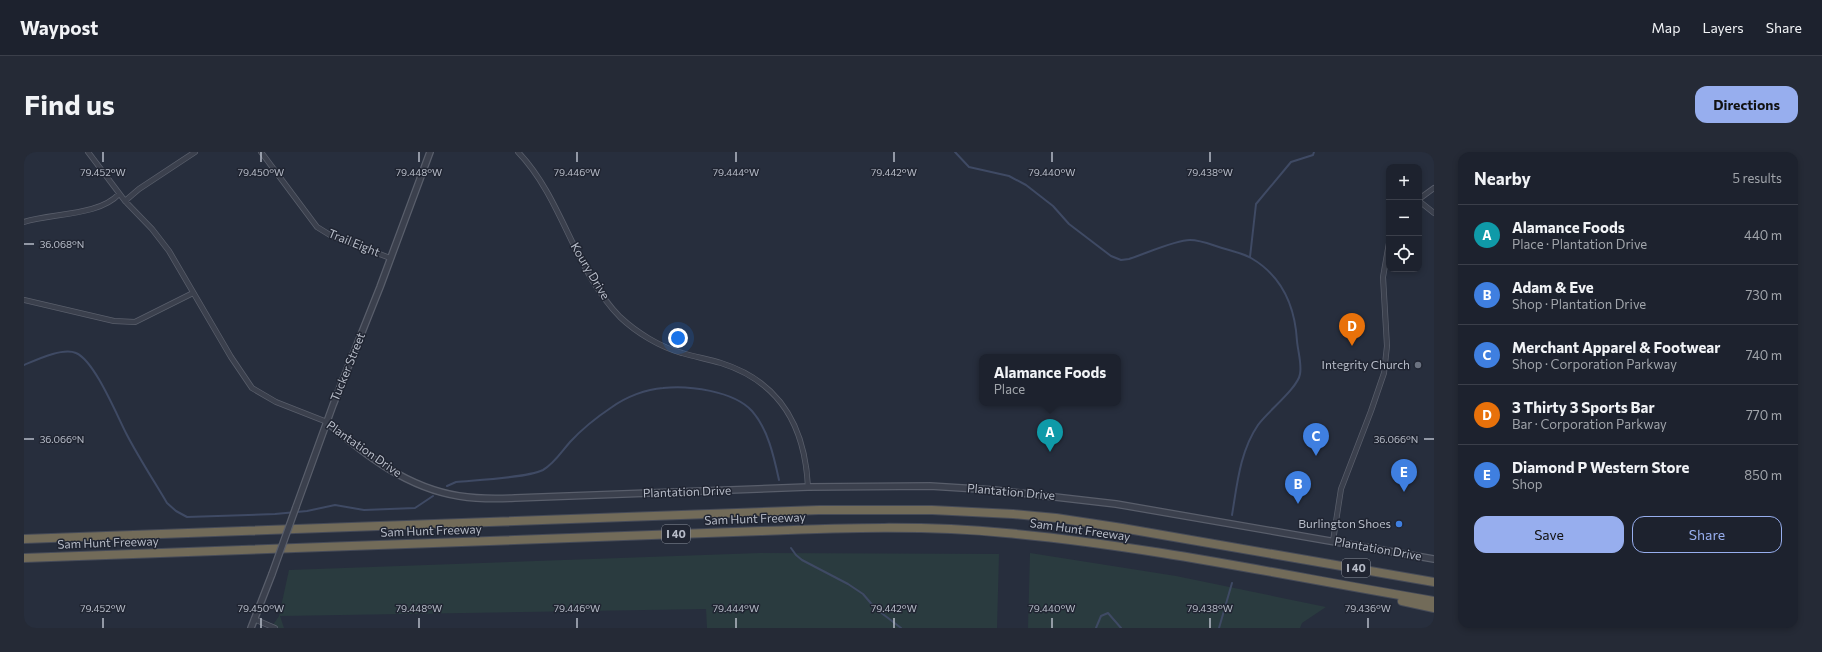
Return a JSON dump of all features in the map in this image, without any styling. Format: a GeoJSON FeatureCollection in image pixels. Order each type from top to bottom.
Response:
{"type":"FeatureCollection","features":[{"type":"Feature","properties":{"kind":"highway","name":"Sam Hunt Freeway"},"geometry":{"type":"LineString","coordinates":[[24,539],[702,514],[896,509],[1005,513],[1064,519],[1279,554],[1434,582]]}},
{"type":"Feature","properties":{"kind":"highway","name":"Sam Hunt Freeway"},"geometry":{"type":"LineString","coordinates":[[24,558],[761,530],[926,528],[1069,539],[1434,601]]}},
{"type":"Feature","properties":{"kind":"highway"},"geometry":{"type":"LineString","coordinates":[[1279,554],[1434,577]]}},
{"type":"Feature","properties":{"kind":"highway"},"geometry":{"type":"LineString","coordinates":[[1324,582],[1434,608]]}},
{"type":"Feature","properties":{"kind":"street","name":"Plantation Drive"},"geometry":{"type":"LineString","coordinates":[[88,152],[119,194],[152,229],[169,251],[231,357],[252,388],[276,402],[327,422],[392,472],[425,488],[460,496],[515,498],[808,487],[930,486],[994,490],[1116,504],[1434,559]]}},
{"type":"Feature","properties":{"kind":"street"},"geometry":{"type":"LineString","coordinates":[[125,201],[195,152]]}},
{"type":"Feature","properties":{"kind":"street","name":"Trail Eight"},"geometry":{"type":"LineString","coordinates":[[260,152],[318,226],[330,236],[390,258]]}},
{"type":"Feature","properties":{"kind":"street","name":"Tucker Street"},"geometry":{"type":"LineString","coordinates":[[251,628],[327,422],[430,152]]}},
{"type":"Feature","properties":{"kind":"street","name":"Koury Drive"},"geometry":{"type":"LineString","coordinates":[[518,152],[543,184],[597,287],[620,316],[637,331],[667,348],[719,362],[753,377],[780,401],[797,431],[804,449],[808,487]]}},
{"type":"Feature","properties":{"kind":"street"},"geometry":{"type":"LineString","coordinates":[[1422,198],[1434,188]]}},
{"type":"Feature","properties":{"kind":"street"},"geometry":{"type":"LineString","coordinates":[[24,222],[45,217],[79,213],[112,201],[119,194]]}},
{"type":"Feature","properties":{"kind":"street"},"geometry":{"type":"LineString","coordinates":[[1422,203],[1434,213]]}},
{"type":"Feature","properties":{"kind":"street"},"geometry":{"type":"LineString","coordinates":[[1332,541],[1341,489],[1372,410],[1384,373],[1388,346],[1382,277],[1386,258]]}},
{"type":"Feature","properties":{"kind":"street"},"geometry":{"type":"LineString","coordinates":[[24,300],[114,321],[135,322],[193,293]]}},
{"type":"Feature","properties":{"kind":"street"},"geometry":{"type":"LineString","coordinates":[[254,619],[275,628]]}},
{"type":"Feature","properties":{"kind":"shaded area"},"geometry":{"type":"Polygon","coordinates":[[[760,553],[999,554],[997,628],[707,628],[706,609],[280,616],[284,628],[271,628],[279,616],[289,570],[760,553]]]}},
{"type":"Feature","properties":{"kind":"shaded area"},"geometry":{"type":"Polygon","coordinates":[[[1030,553],[1176,576],[1326,607],[1302,623],[1300,628],[1028,628],[1030,553]]]}},
{"type":"Feature","properties":{"kind":"waterway"},"geometry":{"type":"LineString","coordinates":[[955,152],[969,167],[1009,176],[1026,185],[1053,206],[1069,224],[1111,256],[1121,260],[1129,259],[1176,242],[1190,240],[1198,241],[1240,253],[1251,258],[1262,265],[1279,283],[1290,305],[1296,328],[1300,374],[1294,386],[1262,420],[1252,435],[1240,468],[1232,515]]}},
{"type":"Feature","properties":{"kind":"waterway"},"geometry":{"type":"LineString","coordinates":[[1250,257],[1256,204],[1291,162],[1313,155],[1314,152]]}},
{"type":"Feature","properties":{"kind":"waterway"},"geometry":{"type":"LineString","coordinates":[[24,365],[42,357],[64,352],[76,353],[83,358],[98,377],[127,435],[167,503],[176,511],[187,517],[275,514],[307,511],[335,505],[364,510],[415,508],[433,496]]}},
{"type":"Feature","properties":{"kind":"waterway"},"geometry":{"type":"LineString","coordinates":[[447,486],[456,482],[514,477],[543,470],[554,461],[570,442],[585,428],[618,403],[643,392],[673,387],[697,389],[723,394],[744,404],[752,411],[758,418],[766,435],[779,480]]}},
{"type":"Feature","properties":{"kind":"waterway"},"geometry":{"type":"LineString","coordinates":[[791,548],[802,560],[848,584],[863,594],[875,608],[901,628]]}},
{"type":"Feature","properties":{"kind":"waterway"},"geometry":{"type":"LineString","coordinates":[[1219,628],[1232,583]]}},
{"type":"Feature","properties":{"kind":"waterway"},"geometry":{"type":"LineString","coordinates":[[1096,628],[1101,616],[1108,613],[1121,628]]}},
{"type":"Feature","properties":{"kind":"place","name":"3 Thirty 3 Sports Bar"},"geometry":{"type":"Point","coordinates":[1352,346]}},
{"type":"Feature","properties":{"kind":"place","name":"Integrity Church"},"geometry":{"type":"Point","coordinates":[1418,365]}},
{"type":"Feature","properties":{"kind":"place","name":"Alamance Foods"},"geometry":{"type":"Point","coordinates":[1050,452]}},
{"type":"Feature","properties":{"kind":"place","name":"Merchant Apparel & Footwear"},"geometry":{"type":"Point","coordinates":[1316,456]}},
{"type":"Feature","properties":{"kind":"place","name":"Diamond P Western Store"},"geometry":{"type":"Point","coordinates":[1404,492]}},
{"type":"Feature","properties":{"kind":"place","name":"Adam & Eve"},"geometry":{"type":"Point","coordinates":[1298,504]}},
{"type":"Feature","properties":{"kind":"place","name":"Burlington Shoes"},"geometry":{"type":"Point","coordinates":[1399,524]}}]}
